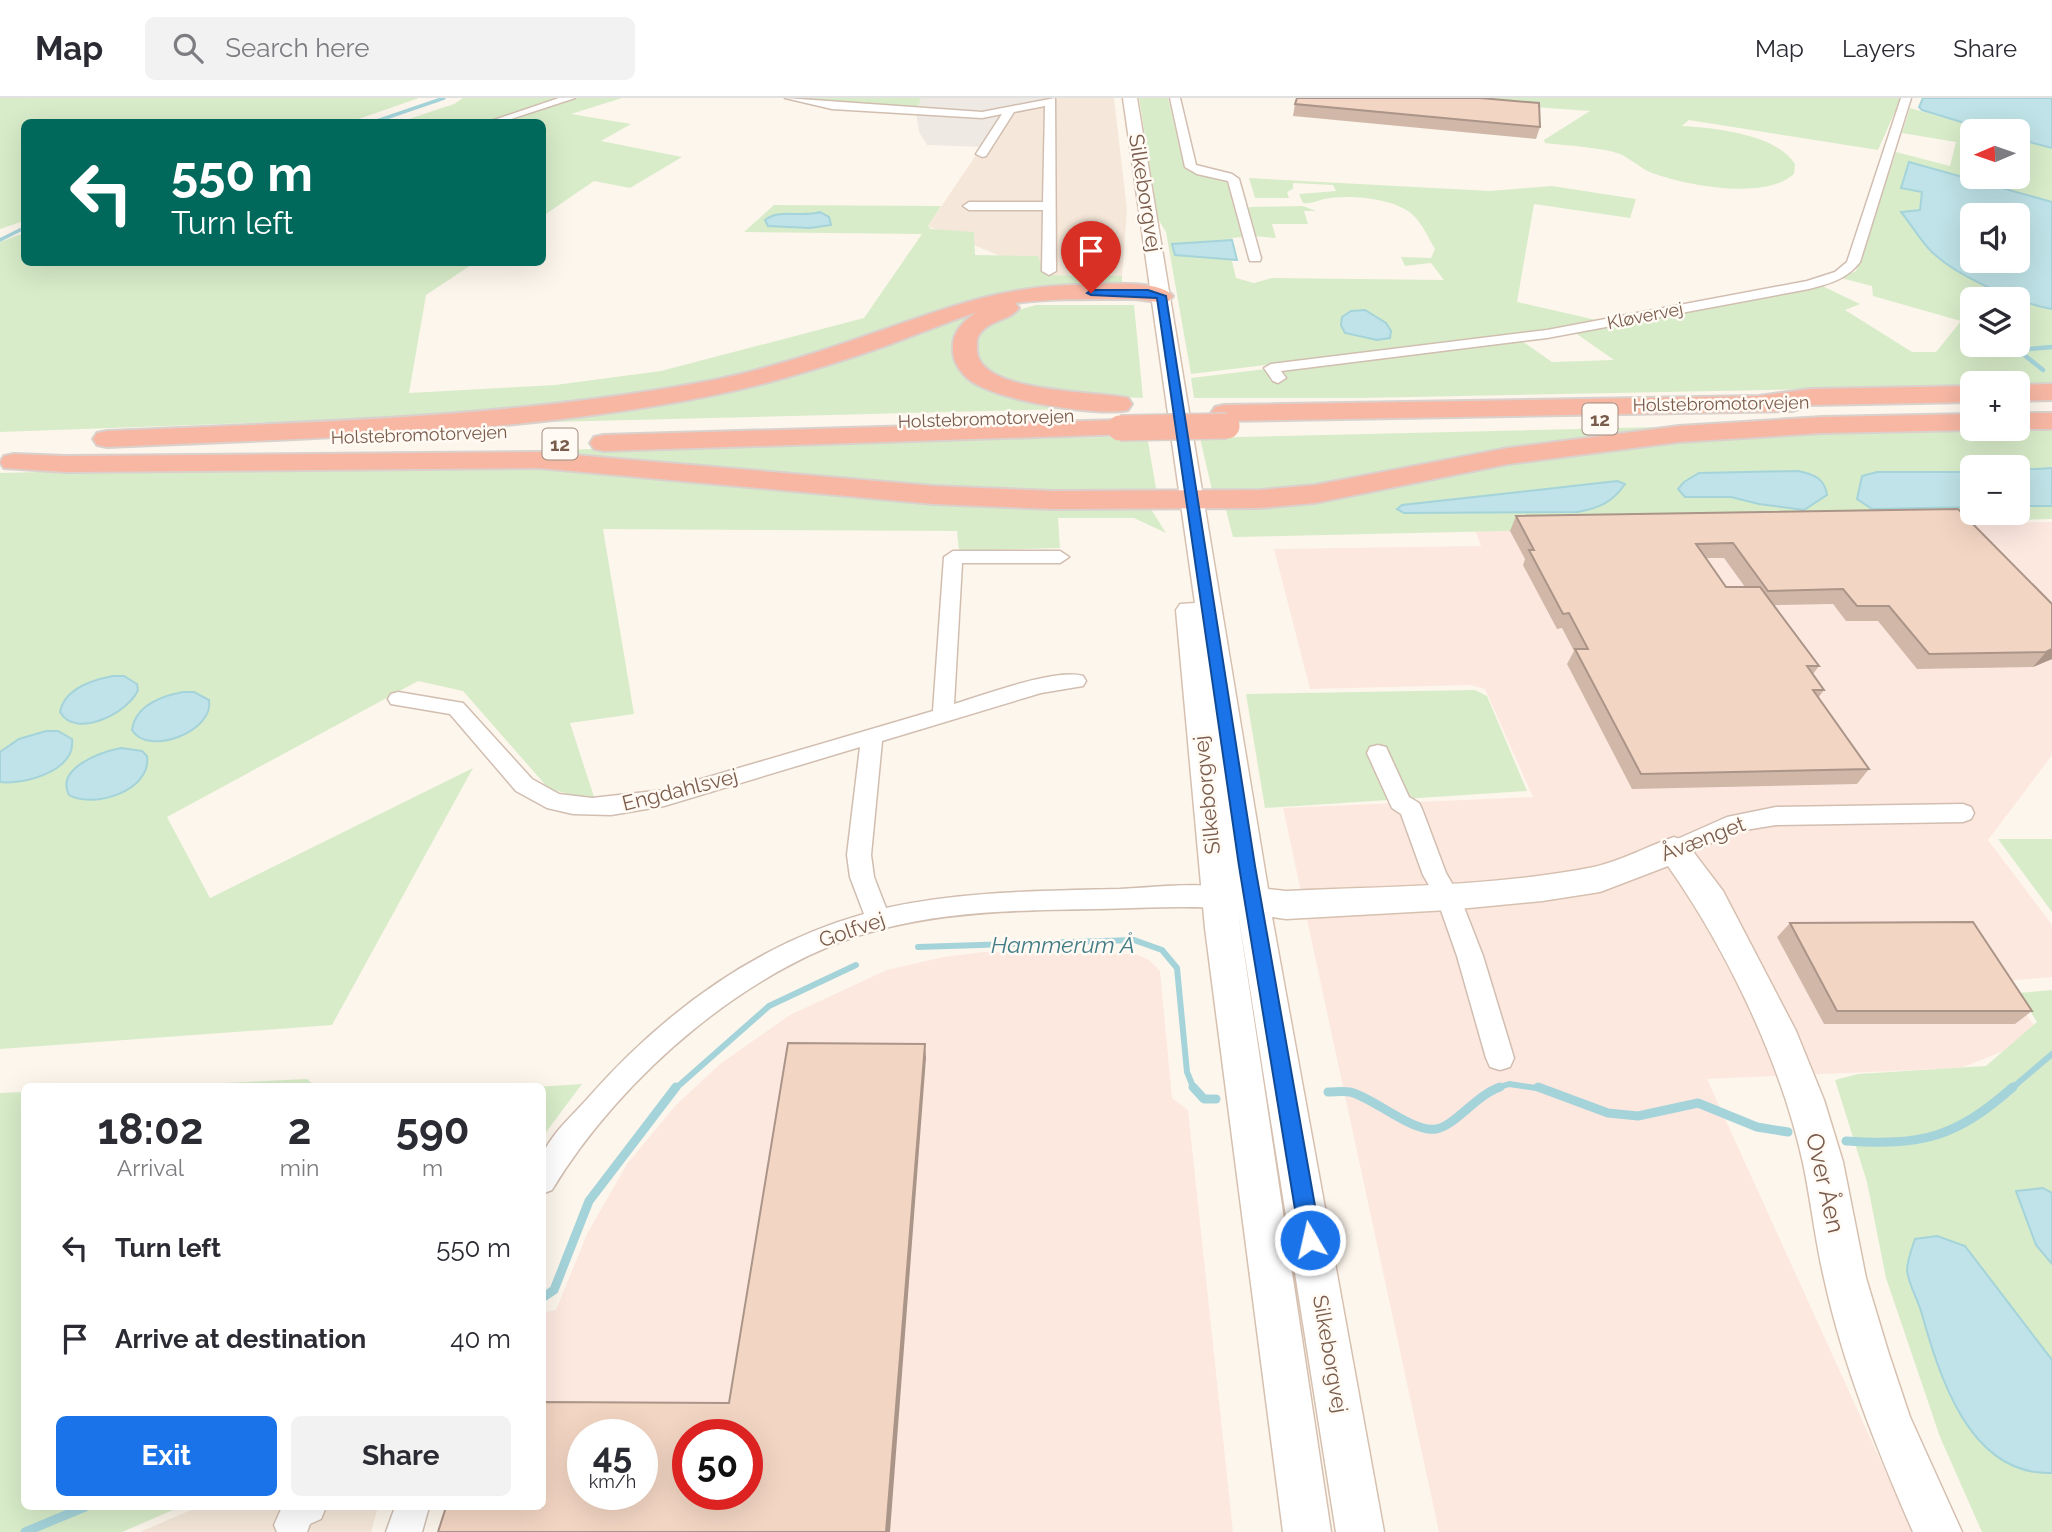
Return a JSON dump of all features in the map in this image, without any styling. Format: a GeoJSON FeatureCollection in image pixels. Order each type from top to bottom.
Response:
{"type":"FeatureCollection","features":[{"type":"Feature","properties":{"kind":"highway"},"geometry":{"type":"LineString","coordinates":[[4,454],[467,422],[628,403],[772,373],[828,358],[993,300],[1048,293],[1153,296]]}},
{"type":"Feature","properties":{"kind":"highway"},"geometry":{"type":"LineString","coordinates":[[1119,416],[995,384],[967,361],[963,346],[967,333],[981,320],[1025,303],[1153,296]]}},
{"type":"Feature","properties":{"kind":"highway"},"geometry":{"type":"LineString","coordinates":[[2030,393],[2052,392]]}},
{"type":"Feature","properties":{"kind":"highway"},"geometry":{"type":"LineString","coordinates":[[1742,404],[1810,397],[1960,394]]}},
{"type":"Feature","properties":{"kind":"highway"},"geometry":{"type":"LineString","coordinates":[[2030,401],[2052,400]]}},
{"type":"Feature","properties":{"kind":"highway","name":"Holstebromotorvejen"},"geometry":{"type":"LineString","coordinates":[[4,454],[1119,416],[1960,401]]}},
{"type":"Feature","properties":{"kind":"highway"},"geometry":{"type":"LineString","coordinates":[[2030,413],[2052,413]]}},
{"type":"Feature","properties":{"kind":"highway","name":"Holstebromotorvejen"},"geometry":{"type":"LineString","coordinates":[[1224,414],[1960,414]]}},
{"type":"Feature","properties":{"kind":"highway"},"geometry":{"type":"LineString","coordinates":[[2030,421],[2052,421]]}},
{"type":"Feature","properties":{"kind":"highway"},"geometry":{"type":"LineString","coordinates":[[4,454],[66,464],[539,460],[934,495],[1260,499],[1315,494],[1508,456],[1667,436],[1822,425],[1960,422]]}},
{"type":"Feature","properties":{"kind":"main road","name":"Silkeborgvej"},"geometry":{"type":"LineString","coordinates":[[1123,98],[1185,500],[1360,1532]]}},
{"type":"Feature","properties":{"kind":"main road","name":"Silkeborgvej"},"geometry":{"type":"LineString","coordinates":[[1129,98],[1153,296]]}},
{"type":"Feature","properties":{"kind":"main road","name":"Silkeborgvej"},"geometry":{"type":"LineString","coordinates":[[1185,500],[1218,898],[1307,1532]]}},
{"type":"Feature","properties":{"kind":"main road","name":"Åvænget"},"geometry":{"type":"LineString","coordinates":[[1253,901],[1286,905],[1448,897],[1542,888],[1600,879],[1674,850]]}},
{"type":"Feature","properties":{"kind":"main road","name":"Over Åen"},"geometry":{"type":"LineString","coordinates":[[1674,850],[1711,901],[1777,1031],[1805,1100],[1823,1162],[1845,1278],[1866,1351],[1889,1423],[1938,1532]]}},
{"type":"Feature","properties":{"kind":"street"},"geometry":{"type":"LineString","coordinates":[[503,119],[570,98]]}},
{"type":"Feature","properties":{"kind":"street"},"geometry":{"type":"LineString","coordinates":[[790,98],[832,106],[897,108],[964,115],[1009,111],[1049,100],[1049,271]]}},
{"type":"Feature","properties":{"kind":"street"},"geometry":{"type":"LineString","coordinates":[[1175,98],[1191,167],[1202,172],[1227,175],[1233,179],[1255,258]]}},
{"type":"Feature","properties":{"kind":"street","name":"Kløvervej"},"geometry":{"type":"LineString","coordinates":[[1278,378],[1271,368],[1547,334],[1809,285],[1832,278],[1848,270],[1853,262],[1906,98]]}},
{"type":"Feature","properties":{"kind":"street"},"geometry":{"type":"LineString","coordinates":[[982,154],[1009,111]]}},
{"type":"Feature","properties":{"kind":"street"},"geometry":{"type":"LineString","coordinates":[[969,206],[1048,206]]}},
{"type":"Feature","properties":{"kind":"street"},"geometry":{"type":"LineString","coordinates":[[943,714],[953,557],[1060,557]]}},
{"type":"Feature","properties":{"kind":"street","name":"Engdahlsvej"},"geometry":{"type":"LineString","coordinates":[[398,699],[456,708],[525,787],[555,801],[582,808],[621,806],[664,798],[1040,686],[1076,681]]}},
{"type":"Feature","properties":{"kind":"street"},"geometry":{"type":"LineString","coordinates":[[872,736],[859,855],[862,877],[878,919]]}},
{"type":"Feature","properties":{"kind":"street"},"geometry":{"type":"LineString","coordinates":[[1378,752],[1400,802],[1411,809],[1435,875],[1448,897],[1470,956],[1500,1058]]}},
{"type":"Feature","properties":{"kind":"street","name":"Åvænget"},"geometry":{"type":"LineString","coordinates":[[1674,850],[1735,823],[1776,816],[1963,813]]}},
{"type":"Feature","properties":{"kind":"street","name":"Golfvej"},"geometry":{"type":"LineString","coordinates":[[546,1173],[555,1158],[612,1090],[678,1025],[748,978],[812,943],[878,919],[950,905],[996,901],[1218,898],[1253,901]]}},
{"type":"Feature","properties":{"kind":"street"},"geometry":{"type":"LineString","coordinates":[[404,1532],[411,1510]]}},
{"type":"Feature","properties":{"kind":"shaded area"},"geometry":{"type":"Polygon","coordinates":[[[914,98],[1050,98],[1039,107],[1003,115],[981,147],[927,145],[919,132],[914,98]]]}},
{"type":"Feature","properties":{"kind":"shaded area"},"geometry":{"type":"Polygon","coordinates":[[[1050,98],[1114,98],[1127,210],[1122,276],[1046,275],[928,226],[1003,115],[1039,107],[1050,98]]]}},
{"type":"Feature","properties":{"kind":"shaded area"},"geometry":{"type":"Polygon","coordinates":[[[2030,522],[2052,522],[2052,755],[1988,840],[2052,925],[2052,977],[2004,981],[2041,1036],[1961,1068],[1707,1079],[1913,1532],[1439,1532],[1283,808],[1533,797],[1485,689],[1470,685],[1310,689],[1274,549],[1481,546],[1475,530],[1960,523],[2030,525],[2030,522]]]}},
{"type":"Feature","properties":{"kind":"shaded area"},"geometry":{"type":"Polygon","coordinates":[[[984,952],[1136,954],[1149,960],[1160,971],[1172,1098],[1188,1110],[1233,1532],[450,1532],[531,1510],[546,1510],[546,1312],[556,1310],[587,1234],[627,1164],[676,1105],[720,1064],[790,1015],[887,970],[943,957],[984,952]]]}},
{"type":"Feature","properties":{"kind":"shaded area"},"geometry":{"type":"Polygon","coordinates":[[[191,1510],[377,1510],[371,1532],[140,1532],[191,1510]]]}},
{"type":"Feature","properties":{"kind":"green space"},"geometry":{"type":"Polygon","coordinates":[[[0,98],[419,98],[359,119],[21,119],[21,222],[0,229],[0,98]]]}},
{"type":"Feature","properties":{"kind":"green space"},"geometry":{"type":"Polygon","coordinates":[[[463,98],[562,98],[494,119],[409,119],[454,104],[463,98]]]}},
{"type":"Feature","properties":{"kind":"green space"},"geometry":{"type":"Polygon","coordinates":[[[578,98],[622,98],[571,114],[631,124],[601,141],[682,157],[630,188],[594,181],[546,214],[546,119],[511,119],[578,98]]]}},
{"type":"Feature","properties":{"kind":"green space"},"geometry":{"type":"Polygon","coordinates":[[[798,98],[921,98],[918,107],[850,105],[798,98]]]}},
{"type":"Feature","properties":{"kind":"green space"},"geometry":{"type":"Polygon","coordinates":[[[1139,98],[1168,98],[1184,167],[1193,173],[1226,179],[1242,237],[1232,238],[1237,261],[1232,261],[1236,278],[1254,283],[1272,278],[1444,280],[1431,263],[1405,266],[1401,257],[1431,258],[1435,249],[1420,224],[1406,210],[1384,201],[1358,197],[1303,203],[1299,194],[1336,191],[1333,185],[1293,183],[1293,189],[1287,192],[1289,198],[1255,198],[1249,178],[1490,191],[1552,186],[1636,199],[1630,218],[1534,204],[1517,302],[1596,320],[1506,336],[1191,374],[1166,232],[1158,219],[1139,98]]]}},
{"type":"Feature","properties":{"kind":"green space"},"geometry":{"type":"Polygon","coordinates":[[[1414,98],[1901,98],[1878,150],[1689,120],[1682,126],[1727,131],[1760,139],[1786,154],[1795,164],[1794,174],[1781,182],[1745,189],[1704,186],[1666,178],[1643,169],[1614,152],[1545,143],[1544,140],[1590,111],[1414,98]]]}},
{"type":"Feature","properties":{"kind":"green space"},"geometry":{"type":"Polygon","coordinates":[[[1910,108],[1960,122],[1960,176],[1910,162],[1901,187],[1922,192],[1920,211],[1902,212],[1931,251],[1960,273],[1992,287],[1960,287],[1960,321],[1873,296],[1872,286],[1841,278],[1856,271],[1896,152],[1950,166],[1956,142],[1902,133],[1910,108]]]}},
{"type":"Feature","properties":{"kind":"green space"},"geometry":{"type":"Polygon","coordinates":[[[2030,142],[2052,148],[2052,202],[2006,189],[2030,189],[2030,142]]]}},
{"type":"Feature","properties":{"kind":"green space"},"geometry":{"type":"Polygon","coordinates":[[[774,205],[941,206],[928,226],[931,229],[974,232],[975,255],[1038,256],[1046,275],[1122,276],[1122,290],[1045,288],[967,301],[830,351],[735,376],[629,397],[493,414],[0,432],[0,242],[21,234],[21,266],[470,266],[426,295],[409,393],[555,385],[661,371],[864,318],[922,234],[744,232],[774,205]]]}},
{"type":"Feature","properties":{"kind":"green space"},"geometry":{"type":"Polygon","coordinates":[[[1303,206],[1316,211],[1304,211],[1308,224],[1272,224],[1276,238],[1254,236],[1246,209],[1303,206]]]}},
{"type":"Feature","properties":{"kind":"green space"},"geometry":{"type":"Polygon","coordinates":[[[1818,284],[1860,304],[1845,310],[1912,352],[1936,352],[1960,322],[1960,357],[2030,357],[2030,303],[2052,309],[2052,384],[2030,384],[2030,371],[1960,371],[1960,386],[1359,398],[1194,398],[1191,378],[1519,339],[1552,362],[1614,360],[1574,332],[1818,284]]]}},
{"type":"Feature","properties":{"kind":"green space"},"geometry":{"type":"Polygon","coordinates":[[[1014,301],[971,321],[971,375],[1108,408],[510,423],[628,408],[1014,301]]]}},
{"type":"Feature","properties":{"kind":"green space"},"geometry":{"type":"Polygon","coordinates":[[[1036,305],[1134,305],[1143,398],[1073,394],[1042,389],[989,373],[976,360],[975,343],[979,334],[992,321],[1036,305]]]}},
{"type":"Feature","properties":{"kind":"green space"},"geometry":{"type":"Polygon","coordinates":[[[1659,427],[1499,448],[1304,488],[1231,494],[1212,490],[1200,438],[1659,427]]]}},
{"type":"Feature","properties":{"kind":"green space"},"geometry":{"type":"Polygon","coordinates":[[[2030,427],[2052,427],[2052,468],[2030,469],[2030,455],[1960,455],[1960,472],[1877,472],[1865,505],[1881,509],[1960,507],[1960,521],[1233,537],[1225,506],[1688,439],[1811,432],[1960,429],[1960,441],[2030,441],[2030,427]],[[1798,471],[1699,473],[1685,497],[1731,497],[1804,510],[1814,474],[1798,471]]]}},
{"type":"Feature","properties":{"kind":"green space"},"geometry":{"type":"Polygon","coordinates":[[[1147,436],[1157,494],[938,490],[606,459],[470,452],[1147,436]]]}},
{"type":"Feature","properties":{"kind":"green space"},"geometry":{"type":"Polygon","coordinates":[[[325,465],[540,466],[1149,506],[1166,533],[1134,518],[1058,518],[1060,548],[959,551],[957,531],[603,529],[634,714],[570,723],[595,800],[549,789],[463,691],[418,681],[167,817],[210,898],[473,768],[332,1025],[0,1049],[0,473],[325,465]]]}},
{"type":"Feature","properties":{"kind":"green space"},"geometry":{"type":"Polygon","coordinates":[[[2030,506],[2052,506],[2052,519],[2030,519],[2030,506]]]}},
{"type":"Feature","properties":{"kind":"green space"},"geometry":{"type":"Polygon","coordinates":[[[1475,690],[1487,696],[1527,791],[1265,808],[1246,694],[1475,690]]]}},
{"type":"Feature","properties":{"kind":"green space"},"geometry":{"type":"Polygon","coordinates":[[[1998,839],[2052,839],[2052,912],[1998,839]]]}},
{"type":"Feature","properties":{"kind":"green space"},"geometry":{"type":"Polygon","coordinates":[[[2052,990],[2052,1193],[2043,1188],[2036,1245],[2052,1264],[2052,1360],[1965,1246],[1907,1270],[1917,1297],[2039,1473],[2052,1473],[2052,1532],[1982,1532],[1940,1437],[1886,1278],[1867,1182],[1835,1080],[1858,1074],[1986,1066],[2037,1022],[2019,993],[2052,990]]]}},
{"type":"Feature","properties":{"kind":"green space"},"geometry":{"type":"Polygon","coordinates":[[[307,1079],[312,1083],[222,1083],[307,1079]]]}},
{"type":"Feature","properties":{"kind":"green space"},"geometry":{"type":"Polygon","coordinates":[[[582,1084],[546,1132],[546,1086],[582,1084]]]}},
{"type":"Feature","properties":{"kind":"green space"},"geometry":{"type":"Polygon","coordinates":[[[21,1092],[21,1510],[173,1510],[122,1532],[0,1532],[0,1093],[21,1092]]]}},
{"type":"Feature","properties":{"kind":"water"},"geometry":{"type":"Polygon","coordinates":[[[1923,98],[2052,98],[2052,148],[2030,142],[2030,119],[1960,119],[1960,122],[1919,107],[1923,98]]]}},
{"type":"Feature","properties":{"kind":"water"},"geometry":{"type":"Polygon","coordinates":[[[1909,162],[1960,176],[1960,189],[2006,189],[2052,202],[2052,309],[2030,304],[2030,287],[1988,287],[1961,273],[2030,273],[2030,203],[1960,203],[1960,272],[1927,247],[1901,212],[1920,210],[1922,192],[1901,188],[1909,162]]]}},
{"type":"Feature","properties":{"kind":"water"},"geometry":{"type":"Polygon","coordinates":[[[820,212],[829,217],[831,225],[810,228],[768,226],[765,220],[777,215],[820,212]]]}},
{"type":"Feature","properties":{"kind":"water"},"geometry":{"type":"Polygon","coordinates":[[[1232,240],[1237,260],[1175,255],[1172,244],[1232,240]]]}},
{"type":"Feature","properties":{"kind":"water"},"geometry":{"type":"Polygon","coordinates":[[[1365,310],[1386,323],[1391,331],[1390,338],[1377,340],[1345,333],[1341,325],[1342,317],[1351,311],[1365,310]]]}},
{"type":"Feature","properties":{"kind":"water"},"geometry":{"type":"Polygon","coordinates":[[[2052,468],[2052,506],[2030,506],[2030,469],[2052,468]]]}},
{"type":"Feature","properties":{"kind":"water"},"geometry":{"type":"Polygon","coordinates":[[[1798,471],[1817,478],[1824,484],[1827,495],[1804,510],[1731,497],[1685,497],[1678,489],[1699,473],[1798,471]]]}},
{"type":"Feature","properties":{"kind":"water"},"geometry":{"type":"Polygon","coordinates":[[[1877,472],[1960,472],[1960,507],[1872,509],[1857,499],[1862,476],[1877,472]]]}},
{"type":"Feature","properties":{"kind":"water"},"geometry":{"type":"Polygon","coordinates":[[[1617,481],[1625,484],[1610,500],[1577,512],[1404,513],[1397,509],[1402,505],[1617,481]]]}},
{"type":"Feature","properties":{"kind":"water"},"geometry":{"type":"Polygon","coordinates":[[[113,676],[124,676],[137,684],[138,690],[124,707],[114,714],[102,720],[78,723],[68,720],[60,712],[67,697],[80,687],[113,676]]]}},
{"type":"Feature","properties":{"kind":"water"},"geometry":{"type":"Polygon","coordinates":[[[194,692],[209,700],[208,711],[202,722],[179,737],[165,741],[140,738],[132,730],[134,721],[144,708],[158,699],[194,692]]]}},
{"type":"Feature","properties":{"kind":"water"},"geometry":{"type":"Polygon","coordinates":[[[46,731],[58,731],[72,739],[66,760],[46,774],[34,778],[0,782],[0,752],[19,739],[46,731]]]}},
{"type":"Feature","properties":{"kind":"water"},"geometry":{"type":"Polygon","coordinates":[[[121,748],[142,751],[147,756],[146,768],[140,779],[119,794],[106,798],[79,799],[69,795],[66,785],[74,769],[102,753],[121,748]]]}},
{"type":"Feature","properties":{"kind":"water"},"geometry":{"type":"Polygon","coordinates":[[[2043,1188],[2052,1193],[2052,1264],[2036,1245],[2016,1191],[2043,1188]]]}},
{"type":"Feature","properties":{"kind":"water"},"geometry":{"type":"Polygon","coordinates":[[[1937,1236],[1965,1246],[2052,1360],[2052,1473],[2023,1470],[1999,1458],[1979,1440],[1948,1391],[1907,1270],[1915,1239],[1937,1236]]]}},
{"type":"Feature","properties":{"kind":"building"},"geometry":{"type":"Polygon","coordinates":[[[1297,98],[1480,98],[1539,103],[1540,127],[1295,104],[1297,98]]]}},
{"type":"Feature","properties":{"kind":"building"},"geometry":{"type":"Polygon","coordinates":[[[1958,509],[1960,525],[1974,525],[2052,604],[2052,649],[2046,652],[1929,654],[1889,606],[1857,606],[1843,589],[1768,591],[1733,543],[1696,544],[1726,587],[1760,587],[1819,666],[1807,666],[1824,690],[1813,690],[1869,769],[1641,774],[1575,649],[1588,649],[1569,613],[1563,614],[1529,550],[1534,550],[1516,516],[1958,509]]]}},
{"type":"Feature","properties":{"kind":"building"},"geometry":{"type":"Polygon","coordinates":[[[1973,922],[2032,1011],[1837,1011],[1790,923],[1973,922]]]}},
{"type":"Feature","properties":{"kind":"building"},"geometry":{"type":"Polygon","coordinates":[[[788,1043],[925,1044],[886,1532],[438,1532],[445,1510],[546,1510],[546,1402],[729,1403],[788,1043]]]}},
{"type":"Feature","properties":{"kind":"waterway"},"geometry":{"type":"LineString","coordinates":[[383,119],[444,98]]}},
{"type":"Feature","properties":{"kind":"waterway"},"geometry":{"type":"LineString","coordinates":[[0,240],[21,230]]}},
{"type":"Feature","properties":{"kind":"waterway","name":"Hammerum Å"},"geometry":{"type":"LineString","coordinates":[[2043,370],[2018,350],[2052,347]]}},
{"type":"Feature","properties":{"kind":"waterway","name":"Hammerum Å"},"geometry":{"type":"LineString","coordinates":[[918,947],[1134,940],[1162,950],[1177,968],[1187,1072],[1193,1087]]}},
{"type":"Feature","properties":{"kind":"waterway","name":"Hammerum Å"},"geometry":{"type":"LineString","coordinates":[[675,1089],[769,1006],[856,965]]}},
{"type":"Feature","properties":{"kind":"waterway","name":"Hammerum Å"},"geometry":{"type":"LineString","coordinates":[[2011,1089],[2052,1054]]}},
{"type":"Feature","properties":{"kind":"waterway","name":"Hammerum Å"},"geometry":{"type":"LineString","coordinates":[[1500,1087],[1509,1084],[1543,1089]]}},
{"type":"Feature","properties":{"kind":"waterway","name":"Hammerum Å"},"geometry":{"type":"LineString","coordinates":[[546,1295],[554,1290],[589,1201],[676,1087]]}},
{"type":"Feature","properties":{"kind":"waterway","name":"Hammerum Å"},"geometry":{"type":"LineString","coordinates":[[1193,1087],[1204,1099],[1216,1099]]}},
{"type":"Feature","properties":{"kind":"waterway","name":"Hammerum Å"},"geometry":{"type":"LineString","coordinates":[[1328,1092],[1359,1095],[1415,1125],[1436,1129],[1451,1122],[1500,1087]]}},
{"type":"Feature","properties":{"kind":"waterway","name":"Hammerum Å"},"geometry":{"type":"LineString","coordinates":[[1494,1089],[1500,1087]]}},
{"type":"Feature","properties":{"kind":"waterway","name":"Hammerum Å"},"geometry":{"type":"LineString","coordinates":[[1538,1087],[1608,1113],[1638,1116],[1698,1103],[1757,1127],[1788,1132]]}},
{"type":"Feature","properties":{"kind":"waterway","name":"Hammerum Å"},"geometry":{"type":"LineString","coordinates":[[1846,1141],[1896,1142],[1936,1135],[1973,1118],[2013,1087]]}},
{"type":"Feature","properties":{"kind":"waterway","name":"Hammerum Å"},"geometry":{"type":"LineString","coordinates":[[25,1532],[78,1510]]}},
{"type":"Feature","properties":{"kind":"route"},"geometry":{"type":"LineString","coordinates":[[1091,293],[1148,292],[1161,296],[1257,930],[1310,1240]]}}]}
